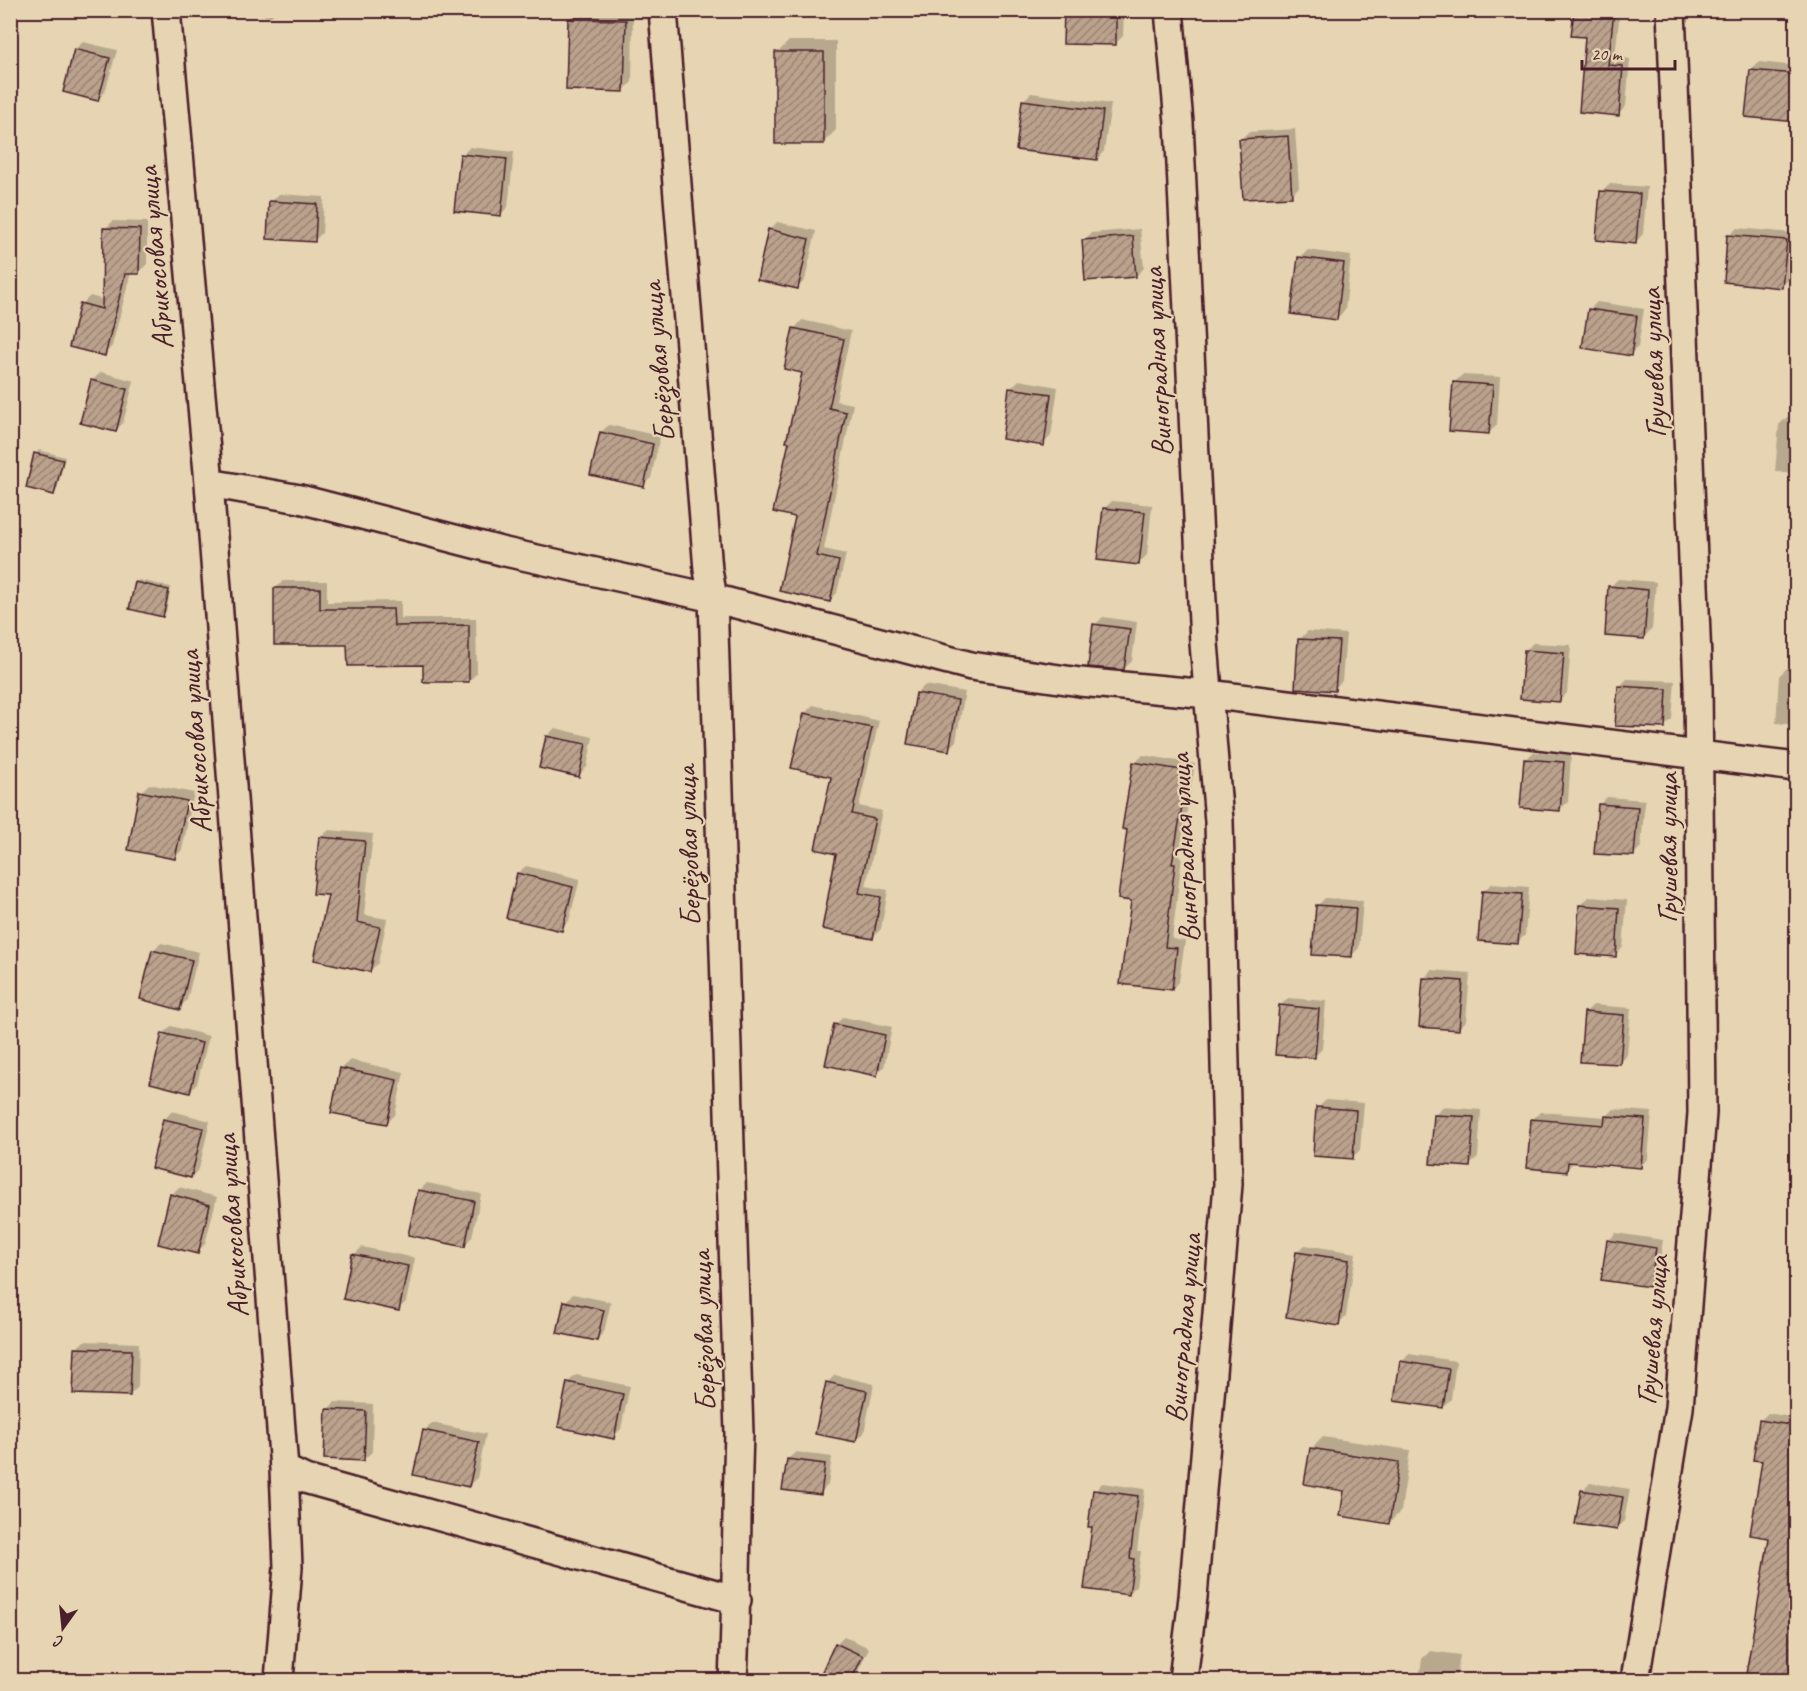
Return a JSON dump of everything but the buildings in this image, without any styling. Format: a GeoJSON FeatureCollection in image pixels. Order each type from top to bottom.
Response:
{"type":"FeatureCollection","features":[{"type":"Feature","properties":{"kind":"street","name":"Абрикосовая улица"},"geometry":{"type":"LineString","coordinates":[[166,10],[209,483],[284,1469],[288,1567],[279,1680]]}},
{"type":"Feature","properties":{"kind":"street","name":"Берёзовая улица"},"geometry":{"type":"LineString","coordinates":[[663,10],[708,570],[713,598],[739,1434],[735,1526],[737,1600],[733,1680]]}},
{"type":"Feature","properties":{"kind":"street","name":"Виноградная улица"},"geometry":{"type":"LineString","coordinates":[[1169,10],[1179,123],[1208,694],[1219,821],[1228,1184],[1193,1597],[1183,1680]]}},
{"type":"Feature","properties":{"kind":"street","name":"Грушевая улица"},"geometry":{"type":"LineString","coordinates":[[1635,1680],[1679,1408],[1702,1113],[1699,754],[1671,10]]}},
{"type":"Feature","properties":{"kind":"street"},"geometry":{"type":"LineString","coordinates":[[209,483],[300,499],[505,552],[713,598],[971,666],[1080,682],[1208,694],[1797,767]]}},
{"type":"Feature","properties":{"kind":"street"},"geometry":{"type":"LineString","coordinates":[[284,1469],[305,1479],[737,1600]]}}]}
